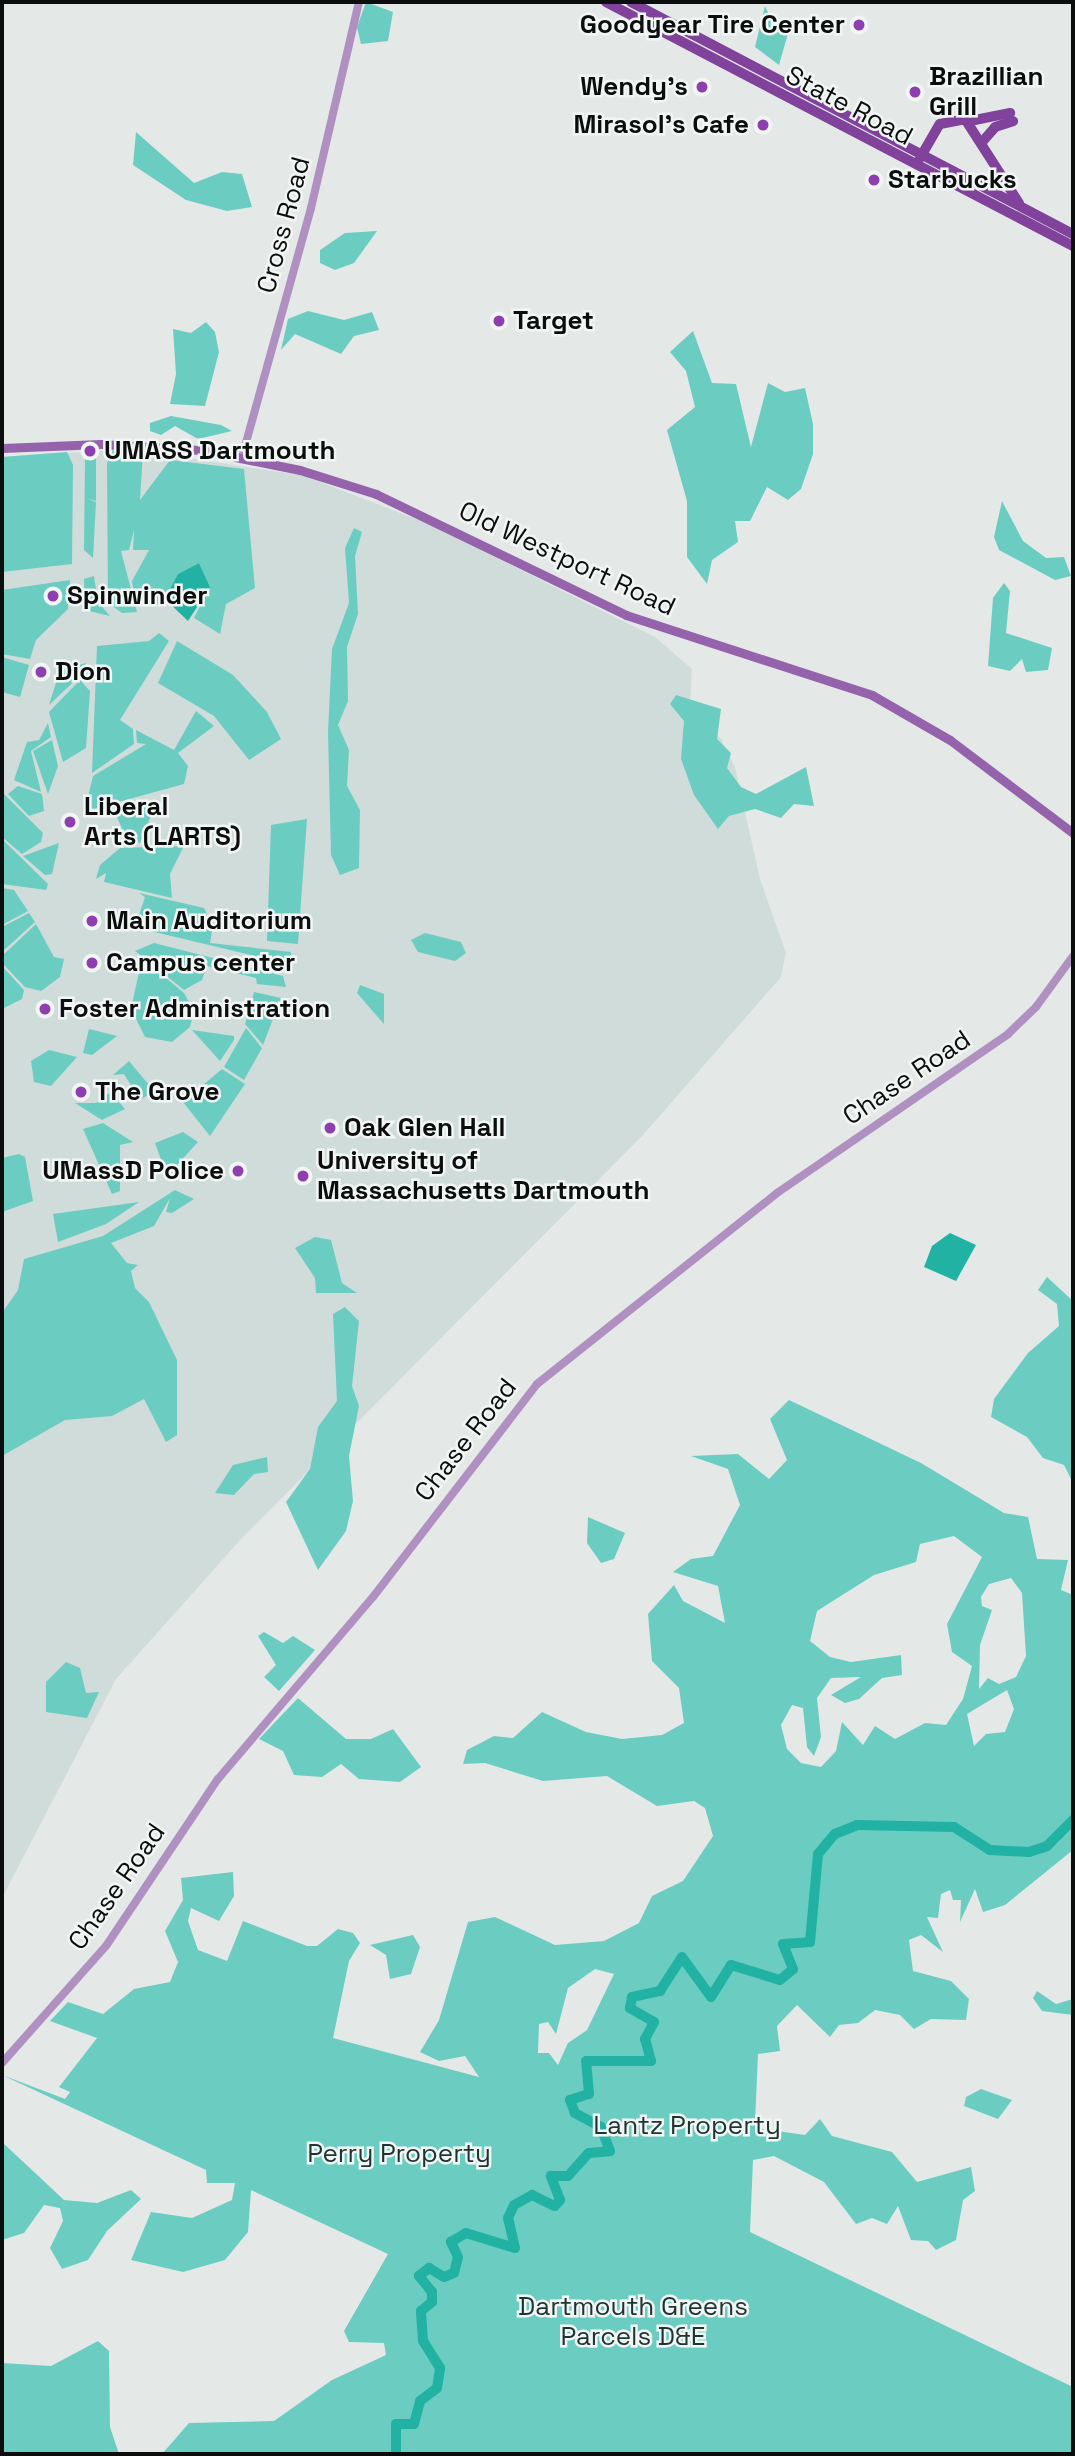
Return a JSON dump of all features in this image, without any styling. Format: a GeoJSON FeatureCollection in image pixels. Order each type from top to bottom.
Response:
{"type":"FeatureCollection","features":[{"type":"Feature","properties":{"kind":"main road","name":"State Road"},"geometry":{"type":"LineString","coordinates":[[606,2],[1073,246]]}},
{"type":"Feature","properties":{"kind":"main road","name":"State Road"},"geometry":{"type":"LineString","coordinates":[[631,2],[1073,234]]}},
{"type":"Feature","properties":{"kind":"main road"},"geometry":{"type":"LineString","coordinates":[[918,166],[922,154],[943,122],[1011,117],[995,127],[983,141]]}},
{"type":"Feature","properties":{"kind":"main road"},"geometry":{"type":"LineString","coordinates":[[969,121],[983,141],[999,178],[1024,208]]}},
{"type":"Feature","properties":{"kind":"main road","name":"Old Westport Road"},"geometry":{"type":"LineString","coordinates":[[2,448],[153,445],[242,457],[384,497],[626,615],[872,695],[950,740],[1073,833]]}},
{"type":"Feature","properties":{"kind":"street","name":"Cross Road"},"geometry":{"type":"LineString","coordinates":[[242,457],[312,208],[359,2]]}},
{"type":"Feature","properties":{"kind":"street","name":"Chase Road"},"geometry":{"type":"LineString","coordinates":[[2,2063],[106,1946],[218,1779],[373,1597],[537,1384],[776,1193],[1007,1034],[1043,999],[1073,956]]}},
{"type":"Feature","properties":{"kind":"shaded area","name":"University of Massachusetts Dartmouth"},"geometry":{"type":"Polygon","coordinates":[[[131,449],[305,476],[426,523],[655,637],[692,669],[690,706],[721,739],[735,767],[760,879],[786,953],[781,977],[643,1135],[242,1538],[116,1679],[2,1898],[2,457],[131,449]]]}},
{"type":"Feature","properties":{"kind":"shaded area"},"geometry":{"type":"Polygon","coordinates":[[[199,563],[210,587],[188,621],[165,599],[178,574],[199,563]]]}},
{"type":"Feature","properties":{"kind":"shaded area"},"geometry":{"type":"Polygon","coordinates":[[[950,1233],[976,1245],[956,1281],[924,1267],[932,1246],[950,1233]]]}},
{"type":"Feature","properties":{"kind":"green space"},"geometry":{"type":"Polygon","coordinates":[[[366,2],[393,12],[388,41],[361,44],[357,27],[366,2]]]}},
{"type":"Feature","properties":{"kind":"green space"},"geometry":{"type":"Polygon","coordinates":[[[765,6],[772,21],[791,23],[779,65],[755,47],[765,6]]]}},
{"type":"Feature","properties":{"kind":"green space"},"geometry":{"type":"Polygon","coordinates":[[[136,132],[194,183],[222,172],[242,174],[252,207],[227,211],[186,200],[133,165],[136,132]]]}},
{"type":"Feature","properties":{"kind":"green space"},"geometry":{"type":"Polygon","coordinates":[[[377,231],[354,263],[335,270],[320,263],[320,250],[345,233],[377,231]]]}},
{"type":"Feature","properties":{"kind":"green space"},"geometry":{"type":"Polygon","coordinates":[[[308,311],[344,320],[372,312],[379,330],[354,336],[341,354],[295,334],[281,350],[288,319],[308,311]]]}},
{"type":"Feature","properties":{"kind":"green space"},"geometry":{"type":"Polygon","coordinates":[[[206,322],[215,332],[219,352],[205,406],[170,404],[176,374],[173,329],[191,333],[206,322]]]}},
{"type":"Feature","properties":{"kind":"green space"},"geometry":{"type":"Polygon","coordinates":[[[693,331],[712,383],[736,384],[751,447],[768,383],[785,392],[805,388],[813,424],[813,454],[801,489],[788,500],[767,487],[750,521],[735,521],[738,542],[712,560],[707,584],[687,557],[687,501],[667,430],[695,407],[686,371],[670,352],[693,331]]]}},
{"type":"Feature","properties":{"kind":"green space"},"geometry":{"type":"Polygon","coordinates":[[[171,416],[221,425],[232,431],[198,439],[175,426],[161,435],[150,431],[150,423],[171,416]]]}},
{"type":"Feature","properties":{"kind":"green space"},"geometry":{"type":"Polygon","coordinates":[[[113,450],[143,451],[140,500],[170,460],[244,469],[255,588],[226,604],[220,634],[194,618],[210,587],[199,563],[178,574],[165,603],[144,606],[135,599],[132,581],[149,550],[133,550],[134,530],[129,550],[121,551],[137,612],[122,613],[108,603],[107,463],[113,450]]]}},
{"type":"Feature","properties":{"kind":"green space"},"geometry":{"type":"Polygon","coordinates":[[[91,451],[96,456],[96,501],[88,499],[96,502],[93,558],[84,550],[85,460],[91,451]]]}},
{"type":"Feature","properties":{"kind":"green space"},"geometry":{"type":"Polygon","coordinates":[[[67,452],[73,465],[72,564],[2,572],[2,457],[67,452]]]}},
{"type":"Feature","properties":{"kind":"green space"},"geometry":{"type":"Polygon","coordinates":[[[1002,501],[1023,541],[1046,558],[1064,557],[1071,576],[1055,580],[999,550],[994,537],[1002,501]]]}},
{"type":"Feature","properties":{"kind":"green space"},"geometry":{"type":"Polygon","coordinates":[[[354,528],[362,532],[355,556],[358,614],[347,647],[348,701],[338,725],[349,750],[347,786],[360,810],[359,868],[340,875],[331,855],[328,732],[332,649],[349,603],[345,548],[354,528]]]}},
{"type":"Feature","properties":{"kind":"green space"},"geometry":{"type":"Polygon","coordinates":[[[94,576],[98,602],[110,616],[85,610],[84,579],[94,576]]]}},
{"type":"Feature","properties":{"kind":"green space"},"geometry":{"type":"Polygon","coordinates":[[[70,580],[68,609],[36,640],[30,659],[2,654],[2,590],[70,580]]]}},
{"type":"Feature","properties":{"kind":"green space"},"geometry":{"type":"Polygon","coordinates":[[[1004,583],[1010,591],[1006,633],[1052,648],[1048,670],[1026,672],[1022,659],[1010,671],[988,666],[993,598],[1004,583]]]}},
{"type":"Feature","properties":{"kind":"green space"},"geometry":{"type":"Polygon","coordinates":[[[159,633],[169,641],[120,720],[133,729],[134,744],[92,773],[97,646],[149,641],[159,633]]]}},
{"type":"Feature","properties":{"kind":"green space"},"geometry":{"type":"Polygon","coordinates":[[[177,641],[233,675],[267,712],[281,739],[249,760],[214,716],[158,683],[177,641]]]}},
{"type":"Feature","properties":{"kind":"green space"},"geometry":{"type":"Polygon","coordinates":[[[2,657],[29,665],[20,697],[2,692],[2,657]]]}},
{"type":"Feature","properties":{"kind":"green space"},"geometry":{"type":"Polygon","coordinates":[[[86,663],[82,674],[49,705],[60,670],[86,663]]]}},
{"type":"Feature","properties":{"kind":"green space"},"geometry":{"type":"Polygon","coordinates":[[[80,680],[90,691],[86,748],[63,762],[49,712],[80,680]]]}},
{"type":"Feature","properties":{"kind":"green space"},"geometry":{"type":"Polygon","coordinates":[[[676,695],[721,709],[717,739],[731,753],[727,768],[741,787],[756,794],[806,767],[814,806],[794,804],[781,818],[755,809],[729,816],[718,829],[694,795],[681,759],[684,721],[670,704],[676,695]]]}},
{"type":"Feature","properties":{"kind":"green space"},"geometry":{"type":"Polygon","coordinates":[[[196,711],[214,726],[178,753],[188,766],[184,784],[93,809],[87,801],[93,776],[146,744],[137,743],[136,730],[174,750],[196,711]]]}},
{"type":"Feature","properties":{"kind":"green space"},"geometry":{"type":"Polygon","coordinates":[[[48,723],[51,737],[31,751],[41,792],[14,780],[27,742],[39,740],[48,723]]]}},
{"type":"Feature","properties":{"kind":"green space"},"geometry":{"type":"Polygon","coordinates":[[[52,740],[58,766],[48,794],[33,751],[52,740]]]}},
{"type":"Feature","properties":{"kind":"green space"},"geometry":{"type":"Polygon","coordinates":[[[18,786],[42,794],[44,811],[29,816],[8,794],[18,786]]]}},
{"type":"Feature","properties":{"kind":"green space"},"geometry":{"type":"Polygon","coordinates":[[[4,794],[43,833],[41,842],[22,854],[2,837],[4,794]]]}},
{"type":"Feature","properties":{"kind":"green space"},"geometry":{"type":"Polygon","coordinates":[[[157,801],[140,843],[126,838],[116,815],[157,801]]]}},
{"type":"Feature","properties":{"kind":"green space"},"geometry":{"type":"Polygon","coordinates":[[[307,819],[298,944],[267,941],[271,825],[307,819]]]}},
{"type":"Feature","properties":{"kind":"green space"},"geometry":{"type":"Polygon","coordinates":[[[2,839],[48,884],[46,890],[2,884],[2,839]]]}},
{"type":"Feature","properties":{"kind":"green space"},"geometry":{"type":"Polygon","coordinates":[[[59,843],[52,874],[45,875],[23,856],[59,843]]]}},
{"type":"Feature","properties":{"kind":"green space"},"geometry":{"type":"Polygon","coordinates":[[[184,846],[170,874],[172,898],[104,882],[106,873],[96,879],[100,865],[120,848],[184,846]]]}},
{"type":"Feature","properties":{"kind":"green space"},"geometry":{"type":"Polygon","coordinates":[[[2,888],[14,890],[28,911],[2,925],[2,888]]]}},
{"type":"Feature","properties":{"kind":"green space"},"geometry":{"type":"Polygon","coordinates":[[[139,893],[204,908],[213,926],[210,943],[291,952],[292,965],[142,929],[137,921],[145,897],[139,893]]]}},
{"type":"Feature","properties":{"kind":"green space"},"geometry":{"type":"Polygon","coordinates":[[[29,913],[35,922],[2,952],[4,926],[29,913]]]}},
{"type":"Feature","properties":{"kind":"green space"},"geometry":{"type":"Polygon","coordinates":[[[36,924],[54,957],[64,959],[60,977],[41,991],[25,987],[2,963],[2,956],[36,924]]]}},
{"type":"Feature","properties":{"kind":"green space"},"geometry":{"type":"Polygon","coordinates":[[[425,933],[461,942],[466,953],[455,961],[418,952],[411,940],[425,933]]]}},
{"type":"Feature","properties":{"kind":"green space"},"geometry":{"type":"Polygon","coordinates":[[[154,943],[283,976],[286,987],[257,984],[256,978],[207,966],[202,980],[184,990],[135,951],[154,943]]]}},
{"type":"Feature","properties":{"kind":"green space"},"geometry":{"type":"Polygon","coordinates":[[[142,958],[184,993],[194,1011],[190,1027],[172,1042],[145,1037],[131,1009],[142,958]]]}},
{"type":"Feature","properties":{"kind":"green space"},"geometry":{"type":"Polygon","coordinates":[[[2,966],[24,990],[22,999],[2,1009],[2,966]]]}},
{"type":"Feature","properties":{"kind":"green space"},"geometry":{"type":"Polygon","coordinates":[[[360,985],[384,994],[384,1024],[357,993],[360,985]]]}},
{"type":"Feature","properties":{"kind":"green space"},"geometry":{"type":"Polygon","coordinates":[[[254,992],[281,998],[263,1045],[245,1024],[254,992]]]}},
{"type":"Feature","properties":{"kind":"green space"},"geometry":{"type":"Polygon","coordinates":[[[246,1028],[262,1048],[244,1080],[224,1067],[246,1028]]]}},
{"type":"Feature","properties":{"kind":"green space"},"geometry":{"type":"Polygon","coordinates":[[[89,1029],[117,1036],[92,1055],[83,1053],[89,1029]]]}},
{"type":"Feature","properties":{"kind":"green space"},"geometry":{"type":"Polygon","coordinates":[[[192,1030],[234,1036],[234,1040],[220,1061],[192,1030]]]}},
{"type":"Feature","properties":{"kind":"green space"},"geometry":{"type":"Polygon","coordinates":[[[49,1050],[77,1057],[51,1086],[34,1082],[31,1061],[49,1050]]]}},
{"type":"Feature","properties":{"kind":"green space"},"geometry":{"type":"Polygon","coordinates":[[[129,1061],[154,1091],[140,1100],[124,1074],[113,1075],[129,1061]]]}},
{"type":"Feature","properties":{"kind":"green space"},"geometry":{"type":"Polygon","coordinates":[[[222,1069],[245,1084],[210,1136],[183,1102],[222,1069]]]}},
{"type":"Feature","properties":{"kind":"green space"},"geometry":{"type":"Polygon","coordinates":[[[111,1092],[125,1109],[102,1120],[75,1103],[96,1103],[111,1092]]]}},
{"type":"Feature","properties":{"kind":"green space"},"geometry":{"type":"Polygon","coordinates":[[[103,1123],[133,1142],[120,1145],[120,1191],[112,1194],[83,1129],[103,1123]]]}},
{"type":"Feature","properties":{"kind":"green space"},"geometry":{"type":"Polygon","coordinates":[[[183,1132],[198,1142],[167,1176],[155,1143],[183,1132]]]}},
{"type":"Feature","properties":{"kind":"green space"},"geometry":{"type":"Polygon","coordinates":[[[19,1154],[25,1157],[33,1201],[2,1212],[2,1158],[19,1154]]]}},
{"type":"Feature","properties":{"kind":"green space"},"geometry":{"type":"Polygon","coordinates":[[[175,1190],[194,1199],[172,1213],[166,1212],[170,1198],[154,1226],[111,1243],[127,1263],[138,1265],[131,1271],[135,1288],[149,1302],[177,1360],[177,1435],[166,1442],[144,1399],[112,1416],[65,1420],[2,1456],[2,1313],[18,1290],[24,1259],[103,1236],[175,1190]]]}},
{"type":"Feature","properties":{"kind":"green space"},"geometry":{"type":"Polygon","coordinates":[[[139,1202],[106,1224],[58,1242],[53,1214],[139,1202]]]}},
{"type":"Feature","properties":{"kind":"green space"},"geometry":{"type":"Polygon","coordinates":[[[315,1237],[331,1240],[342,1283],[357,1293],[316,1293],[315,1278],[295,1248],[315,1237]]]}},
{"type":"Feature","properties":{"kind":"green space"},"geometry":{"type":"Polygon","coordinates":[[[1047,1277],[1073,1301],[1073,1483],[1064,1465],[1043,1458],[1027,1437],[991,1417],[994,1399],[1028,1353],[1059,1326],[1057,1304],[1038,1290],[1047,1277]]]}},
{"type":"Feature","properties":{"kind":"green space"},"geometry":{"type":"Polygon","coordinates":[[[345,1307],[359,1321],[352,1386],[359,1406],[349,1456],[353,1501],[346,1531],[318,1570],[286,1502],[310,1469],[318,1427],[337,1401],[333,1314],[345,1307]]]}},
{"type":"Feature","properties":{"kind":"green space"},"geometry":{"type":"Polygon","coordinates":[[[789,1400],[921,1463],[1004,1513],[1028,1517],[1037,1559],[1068,1560],[1061,1590],[1073,1595],[1073,1850],[1005,1905],[983,1912],[975,1889],[960,1922],[961,1900],[953,1900],[950,1890],[941,1894],[938,1918],[927,1917],[943,1952],[921,1935],[909,1940],[913,1971],[951,1981],[969,1999],[966,2020],[931,2019],[914,2029],[900,2015],[875,2010],[858,2023],[839,2025],[830,2037],[797,2005],[777,2026],[780,2051],[758,2054],[755,2123],[763,2129],[805,2135],[820,2119],[832,2136],[892,2152],[917,2182],[971,2167],[975,2191],[963,2200],[956,2240],[936,2250],[928,2241],[911,2240],[898,2206],[887,2224],[872,2218],[856,2224],[824,2182],[774,2156],[753,2160],[750,2232],[1073,2387],[1073,2454],[162,2454],[189,2423],[274,2421],[332,2380],[386,2355],[384,2343],[349,2342],[344,2331],[388,2254],[251,2190],[248,2232],[225,2260],[183,2272],[131,2260],[151,2212],[192,2218],[232,2200],[235,2183],[207,2183],[206,2170],[2,2075],[65,2099],[70,2092],[59,2087],[97,2038],[50,2021],[68,2002],[103,2014],[134,1989],[170,1982],[178,1962],[165,1931],[183,1900],[181,1878],[233,1872],[234,1896],[219,1921],[191,1908],[188,1921],[198,1950],[227,1961],[243,1921],[307,1946],[317,1946],[338,1929],[353,1933],[360,1943],[349,1961],[333,2038],[479,2077],[465,2056],[439,2061],[420,2052],[439,2020],[468,1922],[495,1917],[555,1945],[604,1941],[639,1923],[652,1896],[683,1881],[713,1836],[705,1808],[694,1801],[657,1806],[607,1776],[543,1781],[485,1763],[463,1764],[467,1750],[494,1736],[513,1738],[542,1712],[586,1732],[622,1739],[662,1735],[684,1723],[679,1688],[652,1661],[648,1614],[674,1585],[683,1601],[725,1623],[718,1586],[673,1572],[691,1559],[713,1556],[740,1505],[728,1469],[691,1456],[738,1454],[769,1479],[787,1460],[770,1419],[789,1400]],[[954,1536],[920,1544],[916,1562],[874,1575],[817,1611],[810,1641],[830,1657],[851,1662],[901,1655],[902,1675],[882,1678],[859,1699],[845,1703],[831,1695],[861,1677],[831,1678],[817,1698],[821,1737],[814,1756],[807,1747],[803,1708],[792,1705],[781,1725],[787,1749],[801,1763],[821,1767],[836,1751],[842,1722],[863,1745],[875,1726],[895,1739],[925,1723],[946,1725],[963,1699],[972,1666],[952,1652],[947,1624],[982,1557],[954,1536]],[[1011,1578],[989,1584],[981,1597],[982,1606],[992,1610],[980,1645],[979,1689],[988,1678],[999,1684],[1016,1677],[1026,1656],[1022,1593],[1011,1578]],[[1007,1690],[967,1714],[974,1746],[986,1734],[1005,1732],[1014,1709],[1007,1690]],[[595,1969],[568,1988],[556,2034],[548,2022],[539,2024],[538,2053],[549,2053],[558,2065],[568,2043],[587,2030],[614,1974],[595,1969]]]}},
{"type":"Feature","properties":{"kind":"green space"},"geometry":{"type":"Polygon","coordinates":[[[267,1457],[268,1472],[254,1474],[234,1495],[215,1493],[233,1465],[267,1457]]]}},
{"type":"Feature","properties":{"kind":"green space"},"geometry":{"type":"Polygon","coordinates":[[[588,1517],[625,1533],[614,1559],[601,1563],[587,1543],[588,1517]]]}},
{"type":"Feature","properties":{"kind":"green space"},"geometry":{"type":"Polygon","coordinates":[[[264,1632],[283,1643],[293,1636],[315,1650],[279,1691],[264,1677],[276,1665],[258,1636],[264,1632]]]}},
{"type":"Feature","properties":{"kind":"green space"},"geometry":{"type":"Polygon","coordinates":[[[66,1662],[80,1668],[86,1693],[99,1692],[87,1718],[46,1712],[46,1682],[66,1662]]]}},
{"type":"Feature","properties":{"kind":"green space"},"geometry":{"type":"Polygon","coordinates":[[[298,1698],[346,1739],[371,1739],[393,1729],[421,1767],[400,1782],[359,1779],[341,1764],[322,1777],[294,1775],[283,1751],[259,1739],[298,1698]]]}},
{"type":"Feature","properties":{"kind":"green space"},"geometry":{"type":"Polygon","coordinates":[[[413,1935],[420,1947],[411,1974],[390,1979],[386,1955],[370,1945],[413,1935]]]}},
{"type":"Feature","properties":{"kind":"green space"},"geometry":{"type":"Polygon","coordinates":[[[1037,1991],[1056,2004],[1073,1999],[1073,2015],[1042,2011],[1033,1998],[1037,1991]]]}},
{"type":"Feature","properties":{"kind":"green space"},"geometry":{"type":"Polygon","coordinates":[[[981,2089],[1012,2100],[998,2119],[964,2106],[966,2097],[981,2089]]]}},
{"type":"Feature","properties":{"kind":"green space"},"geometry":{"type":"Polygon","coordinates":[[[2,2142],[64,2200],[97,2203],[131,2190],[141,2199],[107,2231],[88,2260],[62,2269],[50,2248],[63,2221],[60,2208],[44,2205],[24,2233],[2,2240],[2,2142]]]}},
{"type":"Feature","properties":{"kind":"green space"},"geometry":{"type":"Polygon","coordinates":[[[98,2341],[109,2351],[110,2427],[119,2454],[2,2454],[2,2363],[51,2366],[98,2341]]]}},
{"type":"Feature","properties":{"kind":"waterway"},"geometry":{"type":"LineString","coordinates":[[396,2454],[396,2424],[414,2424],[420,2401],[437,2388],[440,2368],[423,2341],[421,2311],[432,2302],[432,2292],[419,2276],[429,2268],[444,2277],[454,2273],[458,2257],[451,2242],[466,2233],[515,2248],[508,2218],[514,2205],[532,2195],[555,2206],[560,2200],[551,2176],[568,2176],[589,2153],[610,2151],[601,2127],[575,2113],[570,2100],[589,2094],[586,2061],[651,2061],[645,2039],[654,2022],[630,2008],[632,1997],[660,1991],[682,1957],[711,1997],[731,1965],[780,1980],[793,1969],[783,1944],[810,1942],[818,1854],[835,1834],[857,1825],[954,1827],[990,1850],[1029,1852],[1047,1846],[1073,1820]]}},
{"type":"Feature","properties":{"kind":"place","name":"Goodyear Tire Center"},"geometry":{"type":"Point","coordinates":[859,25]}},
{"type":"Feature","properties":{"kind":"place","name":"Wendy's"},"geometry":{"type":"Point","coordinates":[702,87]}},
{"type":"Feature","properties":{"kind":"place","name":"Brazillian Grill"},"geometry":{"type":"Point","coordinates":[915,92]}},
{"type":"Feature","properties":{"kind":"place","name":"Mirasol's Cafe"},"geometry":{"type":"Point","coordinates":[763,125]}},
{"type":"Feature","properties":{"kind":"place","name":"Starbucks"},"geometry":{"type":"Point","coordinates":[874,180]}},
{"type":"Feature","properties":{"kind":"place","name":"Target"},"geometry":{"type":"Point","coordinates":[499,321]}},
{"type":"Feature","properties":{"kind":"place","name":"UMASS Dartmouth"},"geometry":{"type":"Point","coordinates":[90,451]}},
{"type":"Feature","properties":{"kind":"place","name":"Spinwinder"},"geometry":{"type":"Point","coordinates":[53,596]}},
{"type":"Feature","properties":{"kind":"place","name":"Dion"},"geometry":{"type":"Point","coordinates":[41,672]}},
{"type":"Feature","properties":{"kind":"place","name":"Liberal Arts (LARTS)"},"geometry":{"type":"Point","coordinates":[70,822]}},
{"type":"Feature","properties":{"kind":"place","name":"Main Auditorium"},"geometry":{"type":"Point","coordinates":[92,921]}},
{"type":"Feature","properties":{"kind":"place","name":"Campus center"},"geometry":{"type":"Point","coordinates":[92,963]}},
{"type":"Feature","properties":{"kind":"place","name":"Foster Administration"},"geometry":{"type":"Point","coordinates":[45,1009]}},
{"type":"Feature","properties":{"kind":"place","name":"The Grove"},"geometry":{"type":"Point","coordinates":[81,1092]}},
{"type":"Feature","properties":{"kind":"place","name":"Oak Glen Hall"},"geometry":{"type":"Point","coordinates":[330,1128]}},
{"type":"Feature","properties":{"kind":"place","name":"UMassD Police"},"geometry":{"type":"Point","coordinates":[238,1171]}},
{"type":"Feature","properties":{"kind":"place","name":"University of Massachusetts Dartmouth"},"geometry":{"type":"Point","coordinates":[303,1176]}},
{"type":"Feature","properties":{"kind":"park label","name":"Lantz Property"},"geometry":{"type":"Point","coordinates":[687,2126]}},
{"type":"Feature","properties":{"kind":"park label","name":"Perry Property"},"geometry":{"type":"Point","coordinates":[399,2154]}},
{"type":"Feature","properties":{"kind":"park label","name":"Dartmouth Greens Parcels D&E"},"geometry":{"type":"Point","coordinates":[633,2322]}}]}
